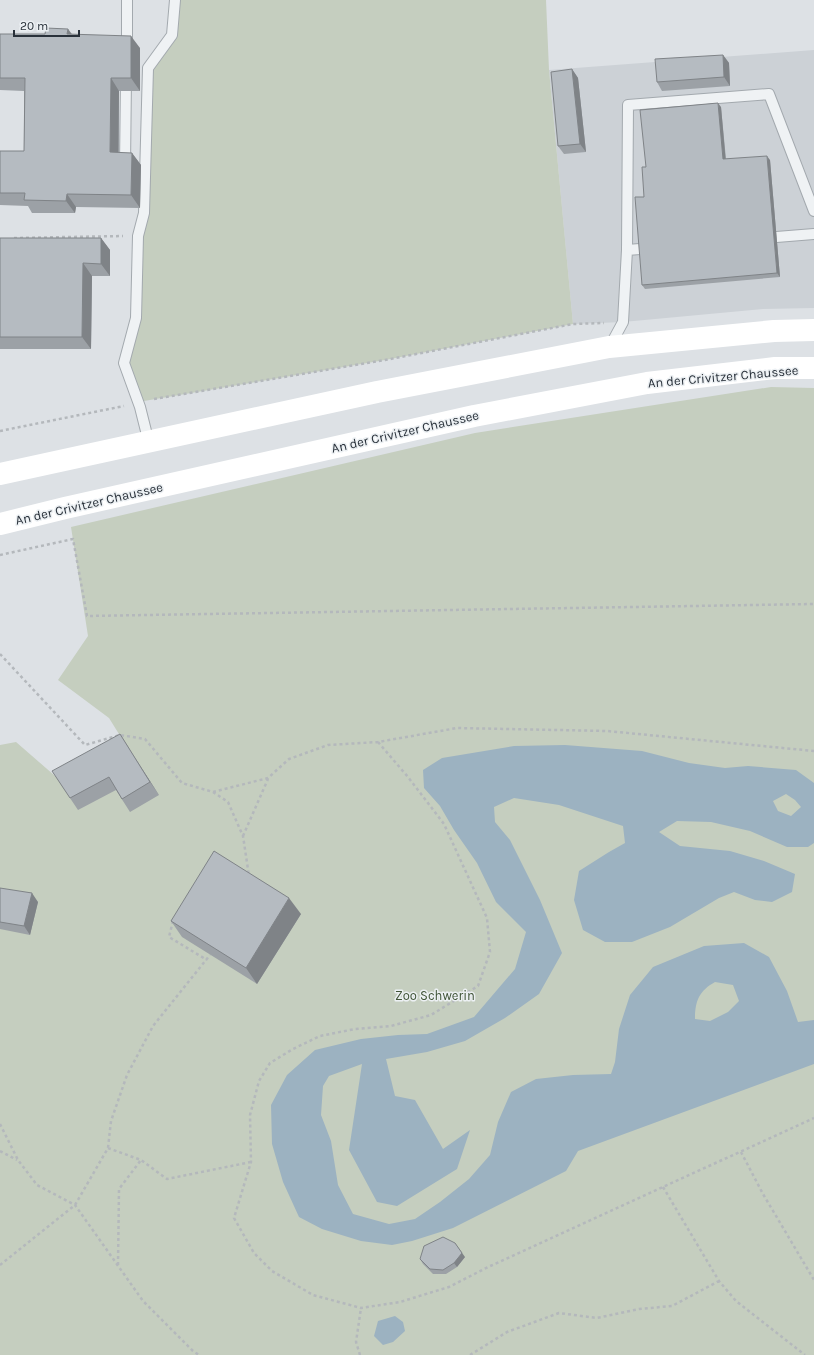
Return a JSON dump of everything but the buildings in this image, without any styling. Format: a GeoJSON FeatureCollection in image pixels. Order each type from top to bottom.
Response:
{"type":"FeatureCollection","features":[{"type":"Feature","properties":{"kind":"street"},"geometry":{"type":"LineString","coordinates":[[0,474],[149,443],[377,392],[609,347],[774,331],[814,330]]}},
{"type":"Feature","properties":{"kind":"street","name":"An der Crivitzer Chaussee"},"geometry":{"type":"LineString","coordinates":[[0,524],[474,416],[647,383],[775,368],[814,368]]}},
{"type":"Feature","properties":{"kind":"lane"},"geometry":{"type":"LineString","coordinates":[[126,54],[127,0]]}},
{"type":"Feature","properties":{"kind":"lane"},"geometry":{"type":"LineString","coordinates":[[149,443],[138,402],[124,363],[136,318],[138,236],[144,213],[148,68],[172,35],[175,0]]}},
{"type":"Feature","properties":{"kind":"lane"},"geometry":{"type":"LineString","coordinates":[[125,171],[126,70]]}},
{"type":"Feature","properties":{"kind":"lane"},"geometry":{"type":"LineString","coordinates":[[609,347],[623,322],[627,250],[628,105],[769,94],[814,211]]}},
{"type":"Feature","properties":{"kind":"lane"},"geometry":{"type":"LineString","coordinates":[[752,239],[814,234]]}},
{"type":"Feature","properties":{"kind":"lane"},"geometry":{"type":"LineString","coordinates":[[627,250],[666,247]]}},
{"type":"Feature","properties":{"kind":"path"},"geometry":{"type":"LineString","coordinates":[[8,238],[138,236]]}},
{"type":"Feature","properties":{"kind":"path"},"geometry":{"type":"LineString","coordinates":[[0,431],[107,410],[138,402],[385,360],[573,324],[623,322]]}},
{"type":"Feature","properties":{"kind":"path"},"geometry":{"type":"LineString","coordinates":[[0,555],[73,539],[87,616],[814,604]]}},
{"type":"Feature","properties":{"kind":"path"},"geometry":{"type":"LineString","coordinates":[[0,654],[85,745],[120,735],[145,739],[182,783],[213,792],[228,802],[243,836],[250,883]]}},
{"type":"Feature","properties":{"kind":"path"},"geometry":{"type":"LineString","coordinates":[[243,836],[268,778],[289,760],[328,744],[378,742],[457,728],[599,730],[814,751]]}},
{"type":"Feature","properties":{"kind":"path"},"geometry":{"type":"LineString","coordinates":[[378,742],[408,777],[444,824],[487,918],[490,952],[478,986],[431,1015],[391,1026],[355,1029],[320,1036],[293,1049],[270,1063],[259,1081],[250,1115],[251,1162],[234,1218],[254,1253],[272,1271],[313,1295],[360,1308],[400,1302],[449,1287],[488,1267],[814,1118]]}},
{"type":"Feature","properties":{"kind":"path"},"geometry":{"type":"LineString","coordinates":[[213,792],[268,778]]}},
{"type":"Feature","properties":{"kind":"path"},"geometry":{"type":"LineString","coordinates":[[174,916],[169,937],[206,960]]}},
{"type":"Feature","properties":{"kind":"path"},"geometry":{"type":"LineString","coordinates":[[0,1265],[75,1205],[108,1148],[111,1121],[127,1075],[152,1026],[210,955]]}},
{"type":"Feature","properties":{"kind":"path"},"geometry":{"type":"LineString","coordinates":[[0,1124],[18,1160],[37,1185],[75,1205],[143,1301],[193,1351],[199,1355]]}},
{"type":"Feature","properties":{"kind":"path"},"geometry":{"type":"LineString","coordinates":[[108,1148],[141,1160],[167,1179],[251,1162]]}},
{"type":"Feature","properties":{"kind":"path"},"geometry":{"type":"LineString","coordinates":[[0,1150],[18,1160]]}},
{"type":"Feature","properties":{"kind":"path"},"geometry":{"type":"LineString","coordinates":[[741,1152],[763,1194],[814,1280]]}},
{"type":"Feature","properties":{"kind":"path"},"geometry":{"type":"LineString","coordinates":[[118,1265],[119,1189],[141,1160]]}},
{"type":"Feature","properties":{"kind":"path"},"geometry":{"type":"LineString","coordinates":[[663,1187],[719,1281],[736,1302],[804,1355]]}},
{"type":"Feature","properties":{"kind":"path"},"geometry":{"type":"LineString","coordinates":[[470,1355],[507,1332],[559,1313],[597,1318],[638,1309],[672,1306],[719,1281]]}},
{"type":"Feature","properties":{"kind":"path"},"geometry":{"type":"LineString","coordinates":[[360,1308],[356,1342],[360,1355]]}},
{"type":"Feature","properties":{"kind":"shaded area"},"geometry":{"type":"Polygon","coordinates":[[[814,50],[814,308],[763,309],[623,322],[573,324],[549,70],[814,50]]]}},
{"type":"Feature","properties":{"kind":"green space"},"geometry":{"type":"Polygon","coordinates":[[[175,0],[546,0],[549,70],[573,324],[385,360],[138,402],[124,363],[136,318],[148,68],[172,35],[175,0]]]}},
{"type":"Feature","properties":{"kind":"green space","name":"Zoo Schwerin"},"geometry":{"type":"Polygon","coordinates":[[[771,387],[814,388],[814,1355],[0,1355],[0,745],[16,742],[62,782],[127,747],[109,718],[58,680],[88,636],[71,527],[475,433],[771,387]]]}},
{"type":"Feature","properties":{"kind":"water"},"geometry":{"type":"Polygon","coordinates":[[[565,745],[642,751],[689,763],[725,768],[748,766],[796,770],[814,783],[814,843],[808,847],[787,847],[750,831],[711,822],[677,821],[659,832],[680,846],[730,851],[764,861],[795,874],[792,892],[772,902],[755,900],[734,892],[719,898],[670,927],[632,942],[605,942],[583,930],[574,900],[579,871],[625,843],[623,826],[559,805],[514,798],[494,807],[495,822],[510,840],[540,900],[562,953],[539,994],[505,1018],[465,1041],[427,1052],[386,1059],[395,1096],[415,1100],[443,1149],[470,1130],[457,1169],[397,1206],[377,1202],[349,1150],[362,1064],[329,1076],[323,1086],[321,1115],[331,1141],[338,1185],[353,1214],[389,1224],[415,1219],[440,1202],[469,1179],[490,1155],[498,1122],[511,1092],[536,1079],[573,1075],[611,1074],[615,1062],[619,1029],[630,995],[653,967],[704,946],[744,943],[769,957],[787,991],[798,1022],[814,1020],[814,1064],[578,1151],[566,1171],[453,1228],[412,1241],[392,1245],[361,1241],[322,1229],[299,1217],[283,1182],[272,1144],[271,1105],[287,1075],[315,1050],[361,1039],[427,1034],[474,1017],[515,969],[526,932],[496,902],[477,863],[454,830],[440,806],[424,788],[423,770],[442,758],[514,746],[565,745]],[[786,794],[773,801],[778,811],[791,816],[801,807],[795,800],[786,794]],[[715,982],[705,989],[699,997],[695,1019],[710,1021],[728,1012],[739,1001],[733,985],[715,982]]]}},
{"type":"Feature","properties":{"kind":"water"},"geometry":{"type":"Polygon","coordinates":[[[395,1316],[403,1322],[405,1331],[393,1342],[383,1345],[374,1336],[378,1321],[395,1316]]]}}]}
